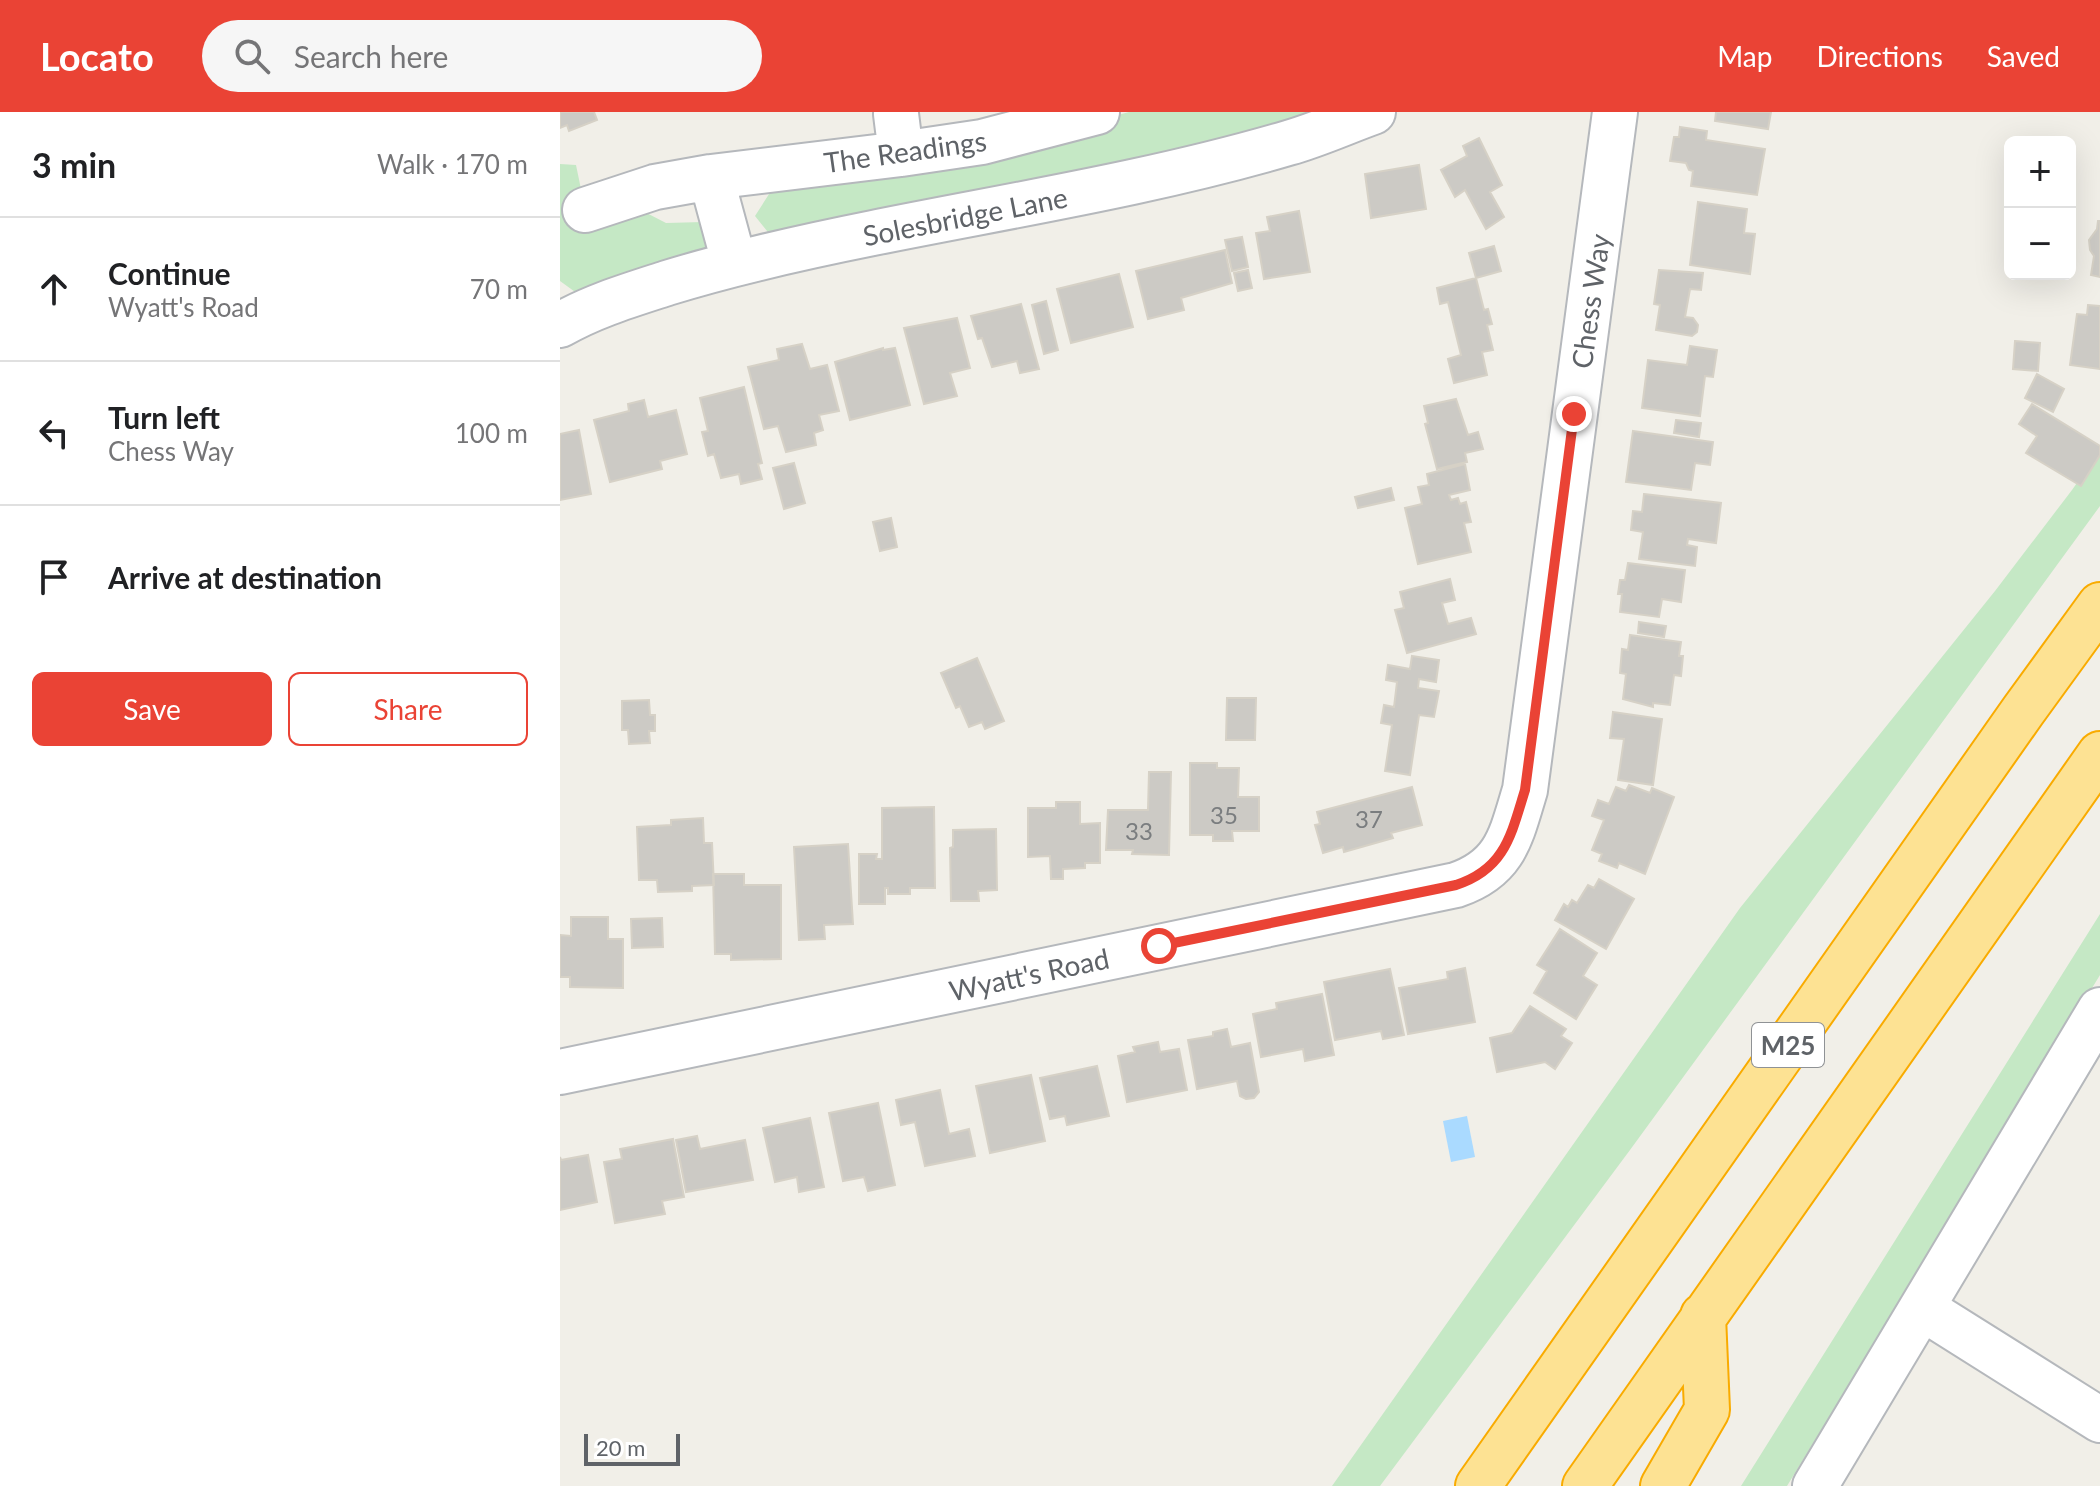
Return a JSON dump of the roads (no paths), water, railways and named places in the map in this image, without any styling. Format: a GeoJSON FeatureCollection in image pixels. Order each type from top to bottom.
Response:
{"type":"FeatureCollection","features":[{"type":"Feature","properties":{"kind":"highway","name":"M25"},"geometry":{"type":"LineString","coordinates":[[1478,1486],[2013,724],[2100,605]]}},
{"type":"Feature","properties":{"kind":"highway"},"geometry":{"type":"LineString","coordinates":[[1585,1486],[2100,754]]}},
{"type":"Feature","properties":{"kind":"highway"},"geometry":{"type":"LineString","coordinates":[[1663,1486],[1707,1410],[1703,1316]]}},
{"type":"Feature","properties":{"kind":"street","name":"The Readings"},"geometry":{"type":"LineString","coordinates":[[603,194],[711,177],[899,134],[982,142],[1097,112]]}},
{"type":"Feature","properties":{"kind":"street","name":"Solesbridge Lane"},"geometry":{"type":"LineString","coordinates":[[560,325],[581,313],[632,294],[734,262],[957,216],[1094,192],[1195,169],[1292,142],[1373,112]]}},
{"type":"Feature","properties":{"kind":"street","name":"Chess Way"},"geometry":{"type":"LineString","coordinates":[[1494,865],[1510,838],[1525,790],[1615,112]]}},
{"type":"Feature","properties":{"kind":"street"},"geometry":{"type":"LineString","coordinates":[[711,177],[734,262]]}},
{"type":"Feature","properties":{"kind":"street","name":"Wyatt's Road"},"geometry":{"type":"LineString","coordinates":[[560,1072],[1456,885],[1474,879],[1494,865]]}},
{"type":"Feature","properties":{"kind":"street"},"geometry":{"type":"LineString","coordinates":[[1815,1486],[2100,1010]]}},
{"type":"Feature","properties":{"kind":"street"},"geometry":{"type":"LineString","coordinates":[[1922,1308],[2100,1420]]}},
{"type":"Feature","properties":{"kind":"water"},"geometry":{"type":"Polygon","coordinates":[[[1467,1116],[1475,1157],[1451,1162],[1443,1121],[1467,1116]]]}}]}
